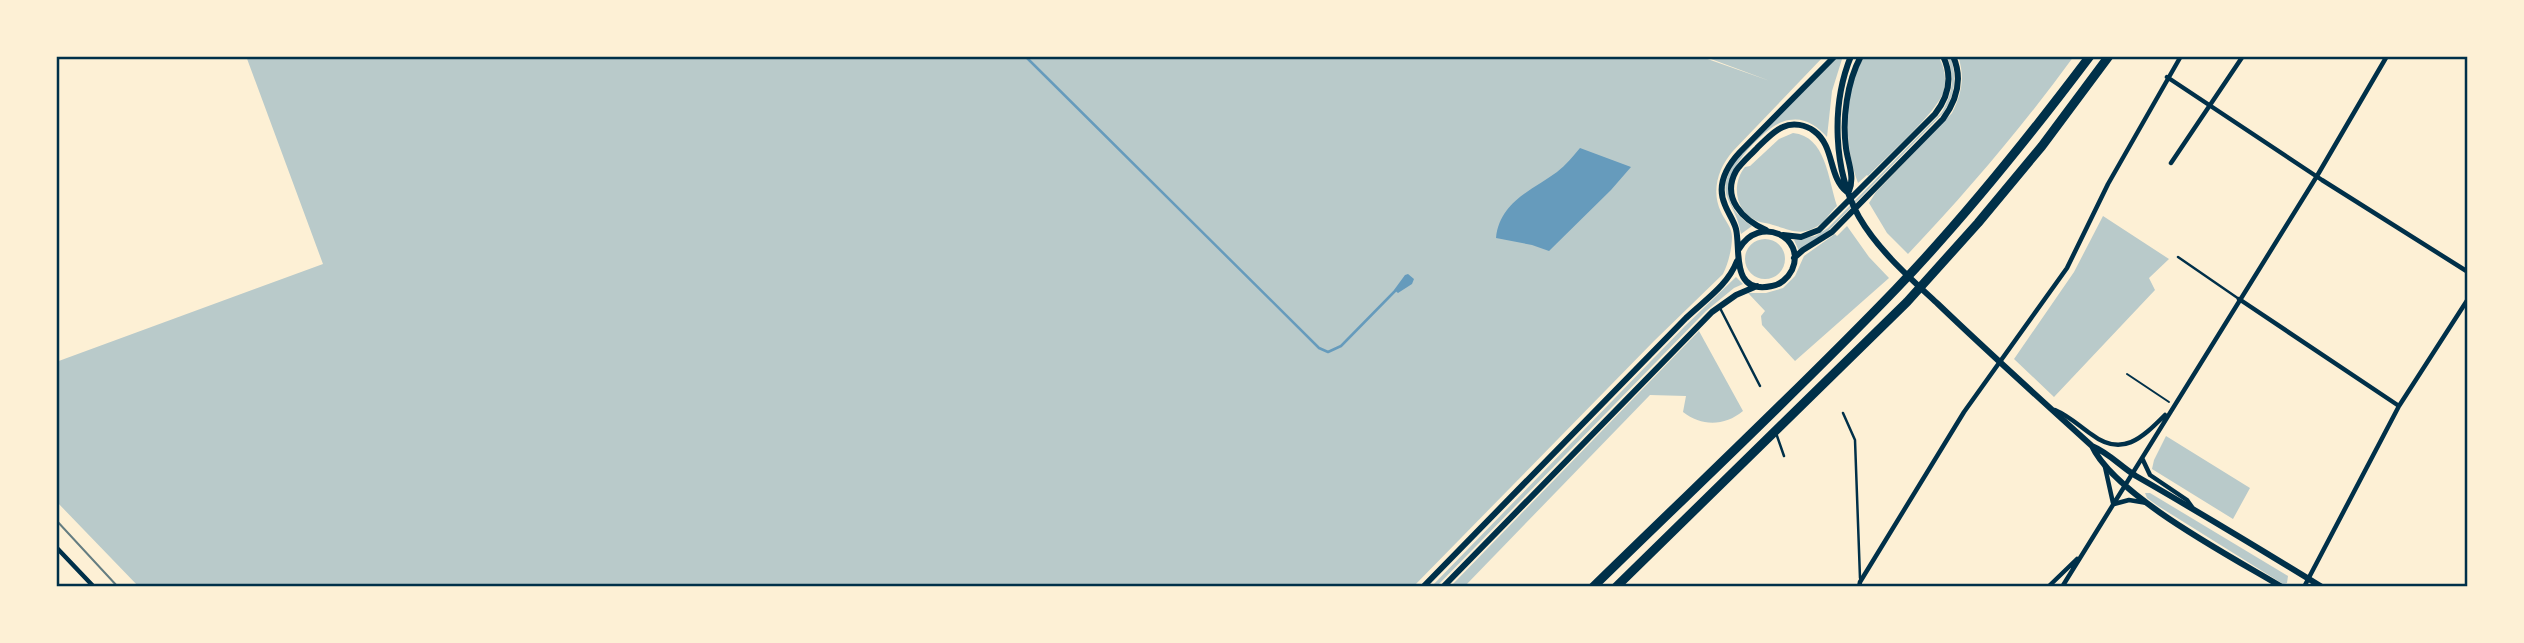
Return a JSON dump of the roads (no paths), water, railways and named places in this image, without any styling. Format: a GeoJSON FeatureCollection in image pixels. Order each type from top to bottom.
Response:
{"type":"FeatureCollection","features":[{"type":"Feature","properties":{"kind":"highway"},"geometry":{"type":"LineString","coordinates":[[1593,587],[1897,288],[2030,136],[2090,56]]}},
{"type":"Feature","properties":{"kind":"highway"},"geometry":{"type":"LineString","coordinates":[[1616,587],[1907,302],[2042,146],[2109,56]]}},
{"type":"Feature","properties":{"kind":"street"},"geometry":{"type":"LineString","coordinates":[[1423,587],[1671,333],[1731,276],[1739,249],[1735,225],[1722,198],[1721,188],[1727,167],[1835,56]]}},
{"type":"Feature","properties":{"kind":"street"},"geometry":{"type":"LineString","coordinates":[[1851,56],[1841,90],[1838,125],[1840,162],[1848,193],[1859,216],[1883,249],[1992,356],[2092,446],[2106,452],[2132,473],[2322,587]]}},
{"type":"Feature","properties":{"kind":"street"},"geometry":{"type":"LineString","coordinates":[[1848,193],[1853,182],[1845,146],[1848,94],[1853,72],[1861,56]]}},
{"type":"Feature","properties":{"kind":"street"},"geometry":{"type":"LineString","coordinates":[[1848,193],[1838,185],[1821,137],[1799,125],[1785,126],[1773,133],[1738,169],[1732,187],[1732,197],[1742,216],[1752,224],[1801,237],[1819,230],[1935,114],[1945,100],[1949,74],[1943,56]]}},
{"type":"Feature","properties":{"kind":"street"},"geometry":{"type":"LineString","coordinates":[[1794,258],[1832,232],[1943,120],[1954,103],[1958,89],[1958,73],[1953,56]]}},
{"type":"Feature","properties":{"kind":"street"},"geometry":{"type":"LineString","coordinates":[[1860,584],[1964,412],[2067,268],[2108,184],[2181,56]]}},
{"type":"Feature","properties":{"kind":"street"},"geometry":{"type":"LineString","coordinates":[[2171,163],[2243,56]]}},
{"type":"Feature","properties":{"kind":"street"},"geometry":{"type":"LineString","coordinates":[[2062,587],[2317,176],[2384,57]]}},
{"type":"Feature","properties":{"kind":"street"},"geometry":{"type":"LineString","coordinates":[[2167,78],[2468,272]]}},
{"type":"Feature","properties":{"kind":"street"},"geometry":{"type":"LineString","coordinates":[[1739,249],[1751,234],[1767,230]]}},
{"type":"Feature","properties":{"kind":"street"},"geometry":{"type":"LineString","coordinates":[[1443,587],[1719,306],[1757,286],[1771,286],[1783,281],[1792,270],[1794,258],[1791,246],[1778,233]]}},
{"type":"Feature","properties":{"kind":"street"},"geometry":{"type":"LineString","coordinates":[[1737,261],[1745,278],[1757,286]]}},
{"type":"Feature","properties":{"kind":"street"},"geometry":{"type":"LineString","coordinates":[[2239,299],[2399,406]]}},
{"type":"Feature","properties":{"kind":"street"},"geometry":{"type":"LineString","coordinates":[[2304,587],[2399,406],[2468,299]]}},
{"type":"Feature","properties":{"kind":"street"},"geometry":{"type":"LineString","coordinates":[[2050,408],[2069,416],[2093,436],[2111,444],[2126,446],[2149,430],[2172,407]]}},
{"type":"Feature","properties":{"kind":"street"},"geometry":{"type":"LineString","coordinates":[[2092,446],[2105,465],[2164,515],[2282,587]]}},
{"type":"Feature","properties":{"kind":"street"},"geometry":{"type":"LineString","coordinates":[[2141,457],[2150,475],[2188,500],[2192,508]]}},
{"type":"Feature","properties":{"kind":"street"},"geometry":{"type":"LineString","coordinates":[[2105,465],[2113,504]]}},
{"type":"Feature","properties":{"kind":"street"},"geometry":{"type":"LineString","coordinates":[[2113,504],[2129,500],[2149,503]]}},
{"type":"Feature","properties":{"kind":"street"},"geometry":{"type":"LineString","coordinates":[[56,547],[94,587]]}},
{"type":"Feature","properties":{"kind":"street"},"geometry":{"type":"LineString","coordinates":[[2048,587],[2080,556]]}},
{"type":"Feature","properties":{"kind":"lane"},"geometry":{"type":"LineString","coordinates":[[2178,257],[2239,299]]}},
{"type":"Feature","properties":{"kind":"lane"},"geometry":{"type":"LineString","coordinates":[[1719,306],[1760,386]]}},
{"type":"Feature","properties":{"kind":"lane"},"geometry":{"type":"LineString","coordinates":[[1843,413],[1855,440],[1860,584]]}},
{"type":"Feature","properties":{"kind":"lane"},"geometry":{"type":"LineString","coordinates":[[1775,430],[1784,456]]}},
{"type":"Feature","properties":{"kind":"water"},"geometry":{"type":"Polygon","coordinates":[[[1580,148],[1631,167],[1549,251],[1496,238],[1499,225],[1511,206],[1560,169],[1580,148]]]}},
{"type":"Feature","properties":{"kind":"water"},"geometry":{"type":"Polygon","coordinates":[[[1408,274],[1414,279],[1412,284],[1398,293],[1394,290],[1408,274]]]}},
{"type":"Feature","properties":{"kind":"waterway"},"geometry":{"type":"LineString","coordinates":[[1025,56],[1319,348],[1328,352],[1341,346],[1395,291]]}},
{"type":"Feature","properties":{"kind":"tram line"},"geometry":{"type":"LineString","coordinates":[[56,520],[118,587]]}}]}
